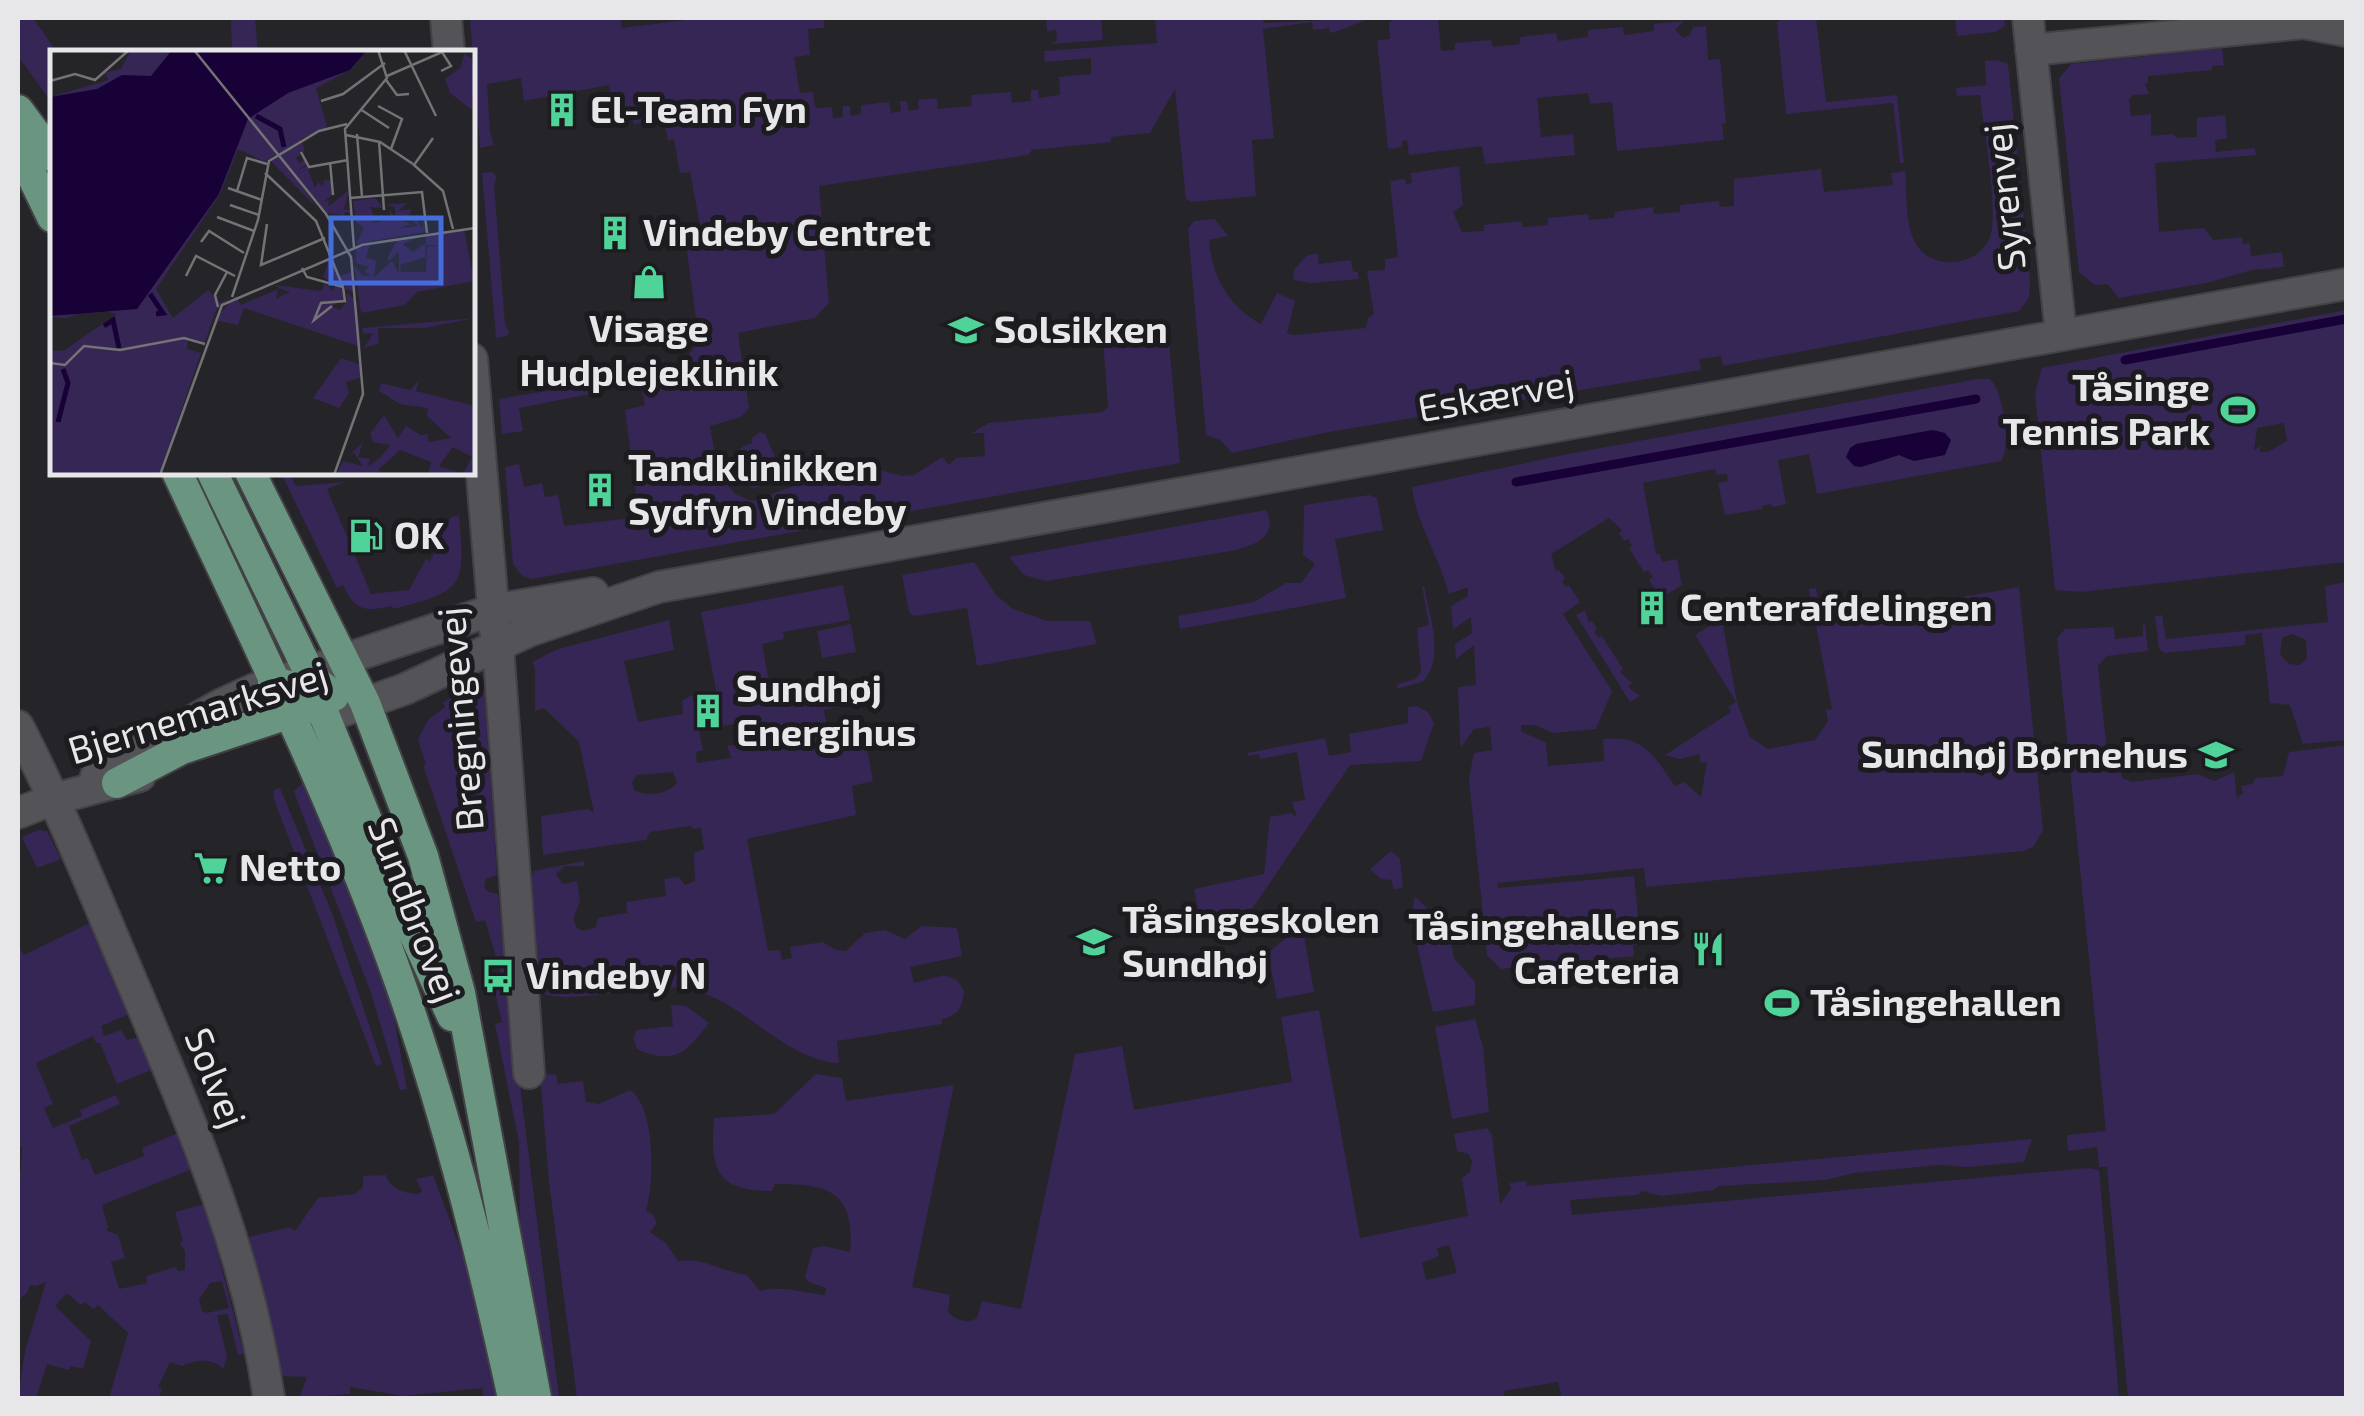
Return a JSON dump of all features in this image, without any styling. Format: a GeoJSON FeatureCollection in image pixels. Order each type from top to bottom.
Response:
{"type":"FeatureCollection","features":[{"type":"Feature","properties":{"kind":"main road"},"geometry":{"type":"LineString","coordinates":[[18,110],[50,153]]}},
{"type":"Feature","properties":{"kind":"main road"},"geometry":{"type":"LineString","coordinates":[[18,144],[50,193]]}},
{"type":"Feature","properties":{"kind":"main road"},"geometry":{"type":"LineString","coordinates":[[18,144],[50,213]]}},
{"type":"Feature","properties":{"kind":"main road","name":"Sundbrovej"},"geometry":{"type":"LineString","coordinates":[[178,475],[346,840],[411,1014],[462,1179],[514,1398]]}},
{"type":"Feature","properties":{"kind":"main road"},"geometry":{"type":"LineString","coordinates":[[213,475],[324,705],[405,914],[472,1060]]}},
{"type":"Feature","properties":{"kind":"main road","name":"Sundbrovej"},"geometry":{"type":"LineString","coordinates":[[251,475],[365,703],[436,898],[454,965],[536,1398]]}},
{"type":"Feature","properties":{"kind":"main road"},"geometry":{"type":"LineString","coordinates":[[117,783],[182,750],[291,720],[324,705],[341,677],[342,658]]}},
{"type":"Feature","properties":{"kind":"main road"},"geometry":{"type":"LineString","coordinates":[[274,682],[298,688],[324,705]]}},
{"type":"Feature","properties":{"kind":"street"},"geometry":{"type":"LineString","coordinates":[[446,18],[449,50]]}},
{"type":"Feature","properties":{"kind":"street","name":"Syrenvej"},"geometry":{"type":"LineString","coordinates":[[2028,18],[2061,336]]}},
{"type":"Feature","properties":{"kind":"street"},"geometry":{"type":"LineString","coordinates":[[2031,50],[2304,20],[2346,30]]}},
{"type":"Feature","properties":{"kind":"street","name":"Eskærvej"},"geometry":{"type":"LineString","coordinates":[[274,682],[493,610],[578,595],[659,587],[2346,284]]}},
{"type":"Feature","properties":{"kind":"street","name":"Bregningevej"},"geometry":{"type":"LineString","coordinates":[[475,395],[498,645],[528,1073]]}},
{"type":"Feature","properties":{"kind":"street","name":"Eskærvej"},"geometry":{"type":"LineString","coordinates":[[365,703],[405,689],[557,620],[659,587]]}},
{"type":"Feature","properties":{"kind":"street","name":"Bjernemarksvej"},"geometry":{"type":"LineString","coordinates":[[54,799],[220,705],[274,682]]}},
{"type":"Feature","properties":{"kind":"street","name":"Bjernemarksvej"},"geometry":{"type":"LineString","coordinates":[[324,705],[365,703]]}},
{"type":"Feature","properties":{"kind":"street","name":"Solvej"},"geometry":{"type":"LineString","coordinates":[[18,726],[54,799],[217,1188],[238,1255],[269,1398]]}},
{"type":"Feature","properties":{"kind":"street","name":"Bjernemarksvej"},"geometry":{"type":"LineString","coordinates":[[18,813],[117,783]]}},
{"type":"Feature","properties":{"kind":"shaded area"},"geometry":{"type":"Polygon","coordinates":[[[18,18],[33,18],[56,50],[50,50],[50,100],[18,56],[18,18]]]}},
{"type":"Feature","properties":{"kind":"shaded area"},"geometry":{"type":"Polygon","coordinates":[[[231,18],[255,18],[258,50],[232,50],[231,18]]]}},
{"type":"Feature","properties":{"kind":"shaded area"},"geometry":{"type":"Polygon","coordinates":[[[470,18],[620,18],[622,28],[702,18],[824,18],[824,28],[808,29],[810,55],[794,57],[800,93],[813,92],[815,108],[832,107],[833,118],[843,117],[843,106],[850,106],[851,116],[861,114],[861,105],[889,102],[891,113],[901,111],[900,101],[907,101],[909,111],[919,109],[918,100],[937,98],[938,109],[972,106],[971,95],[1011,92],[1012,103],[1031,101],[1031,90],[1038,90],[1039,98],[1060,95],[1059,77],[1091,74],[1091,58],[1045,62],[1044,51],[1157,43],[1155,18],[1262,18],[1264,23],[1371,18],[1330,33],[1329,28],[1313,30],[1312,22],[1263,29],[1274,138],[1252,140],[1256,196],[1191,202],[1186,199],[1175,89],[1150,133],[819,186],[829,303],[815,318],[738,333],[749,408],[741,417],[710,426],[718,472],[735,494],[752,501],[805,482],[851,478],[880,470],[914,475],[942,457],[949,465],[956,458],[985,456],[984,433],[972,433],[989,423],[1103,412],[1108,407],[1103,339],[1168,332],[1180,463],[531,579],[521,575],[513,564],[505,467],[519,464],[524,487],[542,483],[545,497],[558,495],[564,526],[639,517],[625,410],[645,405],[640,384],[519,408],[523,431],[502,434],[499,399],[691,367],[689,354],[699,341],[685,237],[696,233],[700,225],[690,172],[680,173],[674,139],[668,140],[664,119],[634,124],[632,115],[615,118],[609,85],[524,101],[521,78],[487,84],[494,145],[480,148],[470,18]]]}},
{"type":"Feature","properties":{"kind":"shaded area"},"geometry":{"type":"Polygon","coordinates":[[[1046,18],[1101,18],[1103,40],[1048,44],[1057,41],[1056,30],[1047,31],[1046,18]]]}},
{"type":"Feature","properties":{"kind":"shaded area"},"geometry":{"type":"Polygon","coordinates":[[[1393,18],[1438,18],[1441,51],[1455,50],[1455,43],[1491,40],[1493,47],[1520,44],[1520,37],[1556,33],[1558,41],[1588,37],[1588,30],[1623,27],[1624,35],[1654,31],[1654,24],[1684,21],[1675,30],[1683,38],[1690,35],[1693,27],[1706,26],[1708,60],[1720,59],[1724,140],[1617,151],[1612,102],[1590,104],[1588,93],[1537,98],[1541,137],[1573,134],[1575,155],[1485,164],[1482,146],[1409,155],[1407,140],[1402,141],[1402,147],[1388,149],[1377,40],[1390,39],[1389,24],[1393,18]]]}},
{"type":"Feature","properties":{"kind":"shaded area"},"geometry":{"type":"Polygon","coordinates":[[[1816,18],[1826,102],[1897,95],[1904,163],[1900,163],[1893,103],[1786,114],[1777,22],[1816,18]]]}},
{"type":"Feature","properties":{"kind":"shaded area"},"geometry":{"type":"Polygon","coordinates":[[[1955,18],[2004,18],[2005,26],[1995,32],[1957,36],[1955,18]]]}},
{"type":"Feature","properties":{"kind":"shaded area"},"geometry":{"type":"Polygon","coordinates":[[[2222,48],[2224,65],[2212,66],[2212,70],[2148,76],[2145,84],[2149,94],[2133,95],[2129,100],[2131,116],[2151,114],[2151,136],[2197,137],[2197,118],[2225,115],[2227,138],[2215,140],[2216,152],[2255,148],[2256,155],[2155,163],[2159,232],[2204,228],[2213,240],[2242,237],[2243,244],[2250,243],[2251,256],[2282,252],[2284,267],[2119,298],[2107,284],[2095,285],[2079,272],[2059,78],[2071,64],[2222,48]]]}},
{"type":"Feature","properties":{"kind":"shaded area"},"geometry":{"type":"Polygon","coordinates":[[[1985,61],[2008,64],[2030,279],[2029,298],[2019,311],[1723,366],[1721,356],[1699,359],[1701,370],[1329,432],[1232,453],[1220,440],[1206,435],[1188,229],[1194,221],[1215,219],[1228,236],[1209,240],[1218,278],[1231,299],[1261,324],[1277,293],[1295,301],[1287,333],[1294,335],[1366,328],[1368,318],[1374,314],[1367,271],[1385,270],[1385,259],[1398,257],[1390,181],[1405,179],[1406,184],[1412,183],[1411,173],[1459,166],[1463,205],[1453,212],[1462,232],[1484,231],[1484,225],[1521,221],[1523,227],[1548,225],[1548,218],[1588,214],[1589,220],[1614,218],[1615,212],[1653,207],[1654,214],[1680,212],[1680,205],[1719,201],[1720,207],[1734,206],[1734,179],[1821,169],[1824,192],[1893,185],[1891,173],[1905,171],[1914,240],[1931,258],[1955,262],[1978,254],[1986,245],[1993,221],[1980,95],[1957,96],[1956,88],[1986,85],[1985,61]]]}},
{"type":"Feature","properties":{"kind":"shaded area"},"geometry":{"type":"Polygon","coordinates":[[[492,172],[497,177],[494,185],[505,324],[509,331],[507,336],[496,338],[482,173],[492,172]]]}},
{"type":"Feature","properties":{"kind":"shaded area"},"geometry":{"type":"Polygon","coordinates":[[[1318,253],[1319,264],[1351,260],[1359,279],[1311,283],[1293,280],[1294,270],[1306,256],[1318,253]]]}},
{"type":"Feature","properties":{"kind":"shaded area"},"geometry":{"type":"Polygon","coordinates":[[[2346,310],[2346,562],[2082,592],[2055,590],[2035,393],[2042,368],[2346,310]],[[2284,423],[2257,428],[2254,450],[2260,446],[2260,452],[2268,452],[2287,441],[2284,423]]]}},
{"type":"Feature","properties":{"kind":"shaded area"},"geometry":{"type":"Polygon","coordinates":[[[1990,379],[1999,395],[2004,420],[2006,444],[2001,461],[1817,494],[1809,454],[1778,460],[1786,504],[1725,515],[1718,483],[1728,481],[1727,474],[1717,475],[1715,469],[1643,483],[1656,554],[1660,554],[1662,562],[1677,559],[1682,585],[1661,598],[1649,580],[1653,577],[1648,570],[1644,572],[1629,548],[1632,546],[1628,539],[1624,541],[1619,533],[1622,530],[1609,518],[1551,554],[1556,571],[1565,578],[1562,581],[1580,602],[1563,614],[1612,691],[1596,729],[1553,733],[1535,725],[1521,725],[1521,731],[1546,743],[1548,766],[1604,761],[1603,739],[1629,740],[1646,749],[1675,786],[1684,782],[1701,797],[1707,762],[1701,763],[1699,754],[1680,759],[1665,755],[1731,712],[1728,707],[1736,702],[1695,635],[1722,619],[1737,702],[1750,737],[1768,749],[1815,740],[1828,721],[1826,710],[1832,709],[1809,589],[1816,588],[1821,614],[1835,611],[1839,626],[1875,620],[1875,613],[1912,606],[1913,611],[1928,610],[1928,603],[2019,587],[2043,830],[2034,846],[2024,851],[1646,887],[1644,868],[1497,883],[1498,888],[1634,876],[1641,944],[1633,945],[1634,956],[1501,969],[1487,955],[1469,779],[1474,753],[1492,750],[1490,727],[1474,729],[1461,747],[1460,741],[1458,687],[1476,685],[1474,645],[1456,659],[1455,644],[1472,633],[1471,617],[1453,629],[1451,606],[1468,596],[1468,587],[1449,594],[1412,487],[1568,454],[1990,379]],[[1933,430],[1856,444],[1872,464],[1899,455],[1909,460],[1933,430]]]}},
{"type":"Feature","properties":{"kind":"shaded area"},"geometry":{"type":"Polygon","coordinates":[[[1933,430],[1945,433],[1951,440],[1945,455],[1914,461],[1899,455],[1861,467],[1854,466],[1846,457],[1856,444],[1933,430]]]}},
{"type":"Feature","properties":{"kind":"shaded area"},"geometry":{"type":"Polygon","coordinates":[[[760,432],[765,434],[779,466],[772,483],[754,488],[739,483],[735,458],[760,432]]]}},
{"type":"Feature","properties":{"kind":"shaded area"},"geometry":{"type":"Polygon","coordinates":[[[282,475],[290,475],[296,486],[344,482],[327,489],[371,594],[409,590],[426,559],[430,561],[435,552],[432,549],[450,518],[459,515],[460,572],[447,590],[393,609],[368,609],[357,605],[343,585],[337,588],[282,475]]]}},
{"type":"Feature","properties":{"kind":"shaded area"},"geometry":{"type":"Polygon","coordinates":[[[1369,495],[1377,498],[1383,530],[1335,539],[1346,598],[1180,629],[1178,616],[1254,602],[1286,583],[1301,583],[1315,564],[1303,555],[1304,505],[1369,495]]]}},
{"type":"Feature","properties":{"kind":"shaded area"},"geometry":{"type":"Polygon","coordinates":[[[1266,510],[1267,534],[1255,543],[1231,551],[1045,581],[1024,575],[1009,557],[1266,510]]]}},
{"type":"Feature","properties":{"kind":"shaded area"},"geometry":{"type":"Polygon","coordinates":[[[974,562],[996,595],[1013,609],[1048,621],[1090,621],[1097,644],[977,666],[967,608],[914,616],[909,612],[902,575],[974,562]]]}},
{"type":"Feature","properties":{"kind":"shaded area"},"geometry":{"type":"Polygon","coordinates":[[[2346,582],[2346,740],[2303,744],[2290,705],[2270,703],[2262,633],[2245,635],[2245,645],[2165,653],[2159,649],[2155,616],[2162,615],[2166,639],[2328,622],[2325,586],[2346,582]],[[2292,634],[2282,638],[2280,654],[2289,664],[2299,665],[2307,659],[2306,640],[2292,634]]]}},
{"type":"Feature","properties":{"kind":"shaded area"},"geometry":{"type":"Polygon","coordinates":[[[843,585],[850,620],[783,632],[784,639],[762,644],[772,698],[813,690],[811,678],[831,672],[837,707],[824,710],[829,739],[864,733],[873,781],[852,786],[856,815],[747,839],[768,951],[780,950],[782,960],[792,958],[790,947],[823,942],[846,951],[865,933],[885,930],[905,939],[922,926],[957,928],[962,956],[910,967],[914,983],[944,975],[957,980],[964,991],[959,1010],[942,1019],[942,1024],[837,1041],[839,1062],[835,1063],[797,1050],[727,1005],[690,989],[654,988],[571,997],[543,993],[539,985],[531,879],[534,871],[584,861],[584,866],[565,866],[556,874],[563,884],[577,881],[580,901],[573,919],[577,928],[584,931],[596,927],[598,918],[627,913],[626,902],[666,896],[664,879],[679,877],[685,885],[695,881],[694,853],[704,849],[701,828],[691,826],[650,832],[646,840],[543,855],[541,816],[588,809],[594,813],[579,742],[544,708],[535,711],[532,662],[558,649],[669,620],[674,650],[624,661],[638,722],[683,714],[682,701],[692,695],[703,750],[696,752],[697,763],[731,758],[727,745],[753,746],[757,736],[741,723],[723,726],[701,612],[843,585]],[[673,772],[637,775],[632,782],[634,790],[650,794],[668,790],[677,783],[673,772]]]}},
{"type":"Feature","properties":{"kind":"shaded area"},"geometry":{"type":"Polygon","coordinates":[[[1422,586],[1432,623],[1433,662],[1422,682],[1396,689],[1398,684],[1415,679],[1421,672],[1417,628],[1429,625],[1422,586]]]}},
{"type":"Feature","properties":{"kind":"shaded area"},"geometry":{"type":"Polygon","coordinates":[[[1585,610],[1589,623],[1592,621],[1597,629],[1594,632],[1602,636],[1623,669],[1620,672],[1632,683],[1628,687],[1640,696],[1630,702],[1576,615],[1585,610]]]}},
{"type":"Feature","properties":{"kind":"shaded area"},"geometry":{"type":"Polygon","coordinates":[[[851,624],[856,652],[822,658],[817,631],[851,624]]]}},
{"type":"Feature","properties":{"kind":"shaded area"},"geometry":{"type":"Polygon","coordinates":[[[2143,624],[2148,651],[2107,656],[2098,666],[2108,764],[2119,763],[2122,778],[2132,782],[2198,774],[2214,781],[2234,772],[2237,798],[2243,793],[2241,786],[2252,784],[2256,778],[2283,776],[2289,752],[2346,745],[2346,1398],[2128,1398],[2107,1167],[2099,1167],[2097,1147],[2068,1151],[2067,1135],[2106,1131],[2057,638],[2065,629],[2114,627],[2115,639],[2143,636],[2143,624]]]}},
{"type":"Feature","properties":{"kind":"shaded area"},"geometry":{"type":"Polygon","coordinates":[[[482,683],[497,875],[486,879],[484,886],[488,892],[498,894],[504,955],[496,957],[485,920],[476,922],[418,740],[428,720],[445,707],[443,702],[482,683]]]}},
{"type":"Feature","properties":{"kind":"shaded area"},"geometry":{"type":"Polygon","coordinates":[[[1408,707],[1428,712],[1434,723],[1421,761],[1350,765],[1241,925],[1202,931],[1194,889],[1264,874],[1270,817],[1291,813],[1297,817],[1292,802],[1305,800],[1297,752],[1260,759],[1259,754],[1247,753],[1325,738],[1329,756],[1351,752],[1349,734],[1408,723],[1408,707]]]}},
{"type":"Feature","properties":{"kind":"shaded area"},"geometry":{"type":"Polygon","coordinates":[[[303,783],[315,804],[389,990],[407,1089],[400,1090],[370,990],[298,803],[294,791],[303,783]]]}},
{"type":"Feature","properties":{"kind":"shaded area"},"geometry":{"type":"Polygon","coordinates":[[[280,788],[332,913],[382,1064],[376,1066],[273,797],[274,790],[280,788]]]}},
{"type":"Feature","properties":{"kind":"shaded area"},"geometry":{"type":"Polygon","coordinates":[[[38,830],[47,831],[61,859],[37,868],[22,837],[38,830]]]}},
{"type":"Feature","properties":{"kind":"shaded area"},"geometry":{"type":"Polygon","coordinates":[[[1391,851],[1400,858],[1403,888],[1394,889],[1391,880],[1381,879],[1370,869],[1391,851]]]}},
{"type":"Feature","properties":{"kind":"shaded area"},"geometry":{"type":"Polygon","coordinates":[[[1415,897],[1447,927],[1454,958],[1475,982],[1475,1005],[1433,1012],[1416,935],[1415,897]]]}},
{"type":"Feature","properties":{"kind":"shaded area"},"geometry":{"type":"Polygon","coordinates":[[[90,923],[129,1014],[101,1026],[104,1036],[121,1030],[127,1040],[138,1037],[151,1070],[117,1084],[100,1043],[93,1036],[36,1063],[53,1104],[44,1108],[53,1128],[82,1116],[80,1110],[116,1095],[120,1104],[69,1126],[82,1160],[88,1158],[95,1175],[144,1156],[142,1148],[178,1133],[192,1169],[102,1205],[106,1230],[118,1235],[125,1258],[111,1262],[119,1289],[147,1283],[146,1276],[176,1267],[178,1271],[185,1270],[185,1251],[175,1212],[205,1204],[244,1354],[238,1355],[228,1314],[217,1315],[227,1357],[223,1369],[210,1361],[182,1366],[170,1362],[158,1387],[162,1389],[159,1398],[109,1398],[128,1333],[98,1305],[93,1309],[85,1302],[81,1305],[67,1293],[55,1306],[91,1341],[83,1369],[47,1364],[36,1398],[18,1398],[25,1351],[46,1282],[30,1285],[18,1300],[18,1171],[22,1147],[18,1147],[18,950],[24,955],[90,923]],[[222,1281],[210,1283],[199,1300],[202,1311],[229,1308],[222,1281]]]}},
{"type":"Feature","properties":{"kind":"shaded area"},"geometry":{"type":"Polygon","coordinates":[[[1302,924],[1314,992],[1277,999],[1268,953],[1302,924]]]}},
{"type":"Feature","properties":{"kind":"shaded area"},"geometry":{"type":"Polygon","coordinates":[[[505,965],[559,1398],[548,1398],[520,1233],[519,1142],[495,1024],[502,1022],[494,988],[503,982],[499,966],[505,965]]]}},
{"type":"Feature","properties":{"kind":"shaded area"},"geometry":{"type":"Polygon","coordinates":[[[671,1005],[686,1006],[709,1023],[694,1042],[671,1056],[637,1049],[633,1038],[637,1030],[673,1026],[671,1005]]]}},
{"type":"Feature","properties":{"kind":"shaded area"},"geometry":{"type":"Polygon","coordinates":[[[1319,1010],[1360,1238],[1468,1216],[1462,1178],[1470,1172],[1472,1161],[1468,1154],[1457,1151],[1454,1134],[1487,1128],[1492,1135],[1500,1204],[1511,1189],[1510,1183],[1526,1181],[1527,1186],[2032,1139],[2024,1162],[1939,1165],[1854,1173],[1825,1180],[1719,1186],[1661,1196],[1642,1191],[1638,1195],[1570,1200],[1572,1215],[2087,1168],[2099,1170],[2119,1398],[1562,1398],[1558,1382],[1504,1391],[1505,1398],[577,1398],[549,1182],[540,1073],[556,1075],[558,1084],[583,1081],[586,1102],[599,1104],[630,1090],[638,1098],[651,1146],[646,1210],[657,1223],[650,1232],[666,1243],[678,1261],[696,1261],[747,1275],[760,1291],[785,1289],[825,1295],[826,1288],[805,1277],[813,1248],[824,1246],[850,1252],[851,1231],[842,1203],[823,1189],[809,1186],[775,1184],[772,1191],[753,1190],[728,1181],[720,1174],[713,1151],[714,1118],[774,1114],[816,1074],[842,1078],[846,1101],[954,1085],[912,1287],[950,1295],[948,1312],[969,1321],[977,1318],[982,1301],[1021,1309],[1075,1054],[1122,1046],[1134,1110],[1292,1082],[1281,1017],[1319,1010]],[[1449,1245],[1437,1248],[1439,1256],[1422,1263],[1426,1280],[1457,1273],[1449,1245]]]}},
{"type":"Feature","properties":{"kind":"shaded area"},"geometry":{"type":"Polygon","coordinates":[[[1475,1019],[1483,1047],[1489,1112],[1452,1119],[1435,1027],[1475,1019]]]}},
{"type":"Feature","properties":{"kind":"shaded area"},"geometry":{"type":"Polygon","coordinates":[[[386,1175],[398,1190],[419,1194],[422,1191],[416,1179],[433,1175],[478,1297],[500,1398],[484,1398],[482,1388],[403,1396],[350,1387],[350,1394],[299,1398],[307,1377],[280,1376],[249,1237],[290,1227],[295,1231],[318,1198],[355,1194],[363,1187],[363,1176],[386,1175]]]}},
{"type":"Feature","properties":{"kind":"waterway"},"geometry":{"type":"LineString","coordinates":[[2125,360],[2346,319]]}},
{"type":"Feature","properties":{"kind":"waterway"},"geometry":{"type":"LineString","coordinates":[[1516,482],[1976,399]]}},
{"type":"Feature","properties":{"kind":"place","name":"El-Team Fyn"},"geometry":{"type":"Point","coordinates":[562,110]}},
{"type":"Feature","properties":{"kind":"place","name":"Vindeby Centret"},"geometry":{"type":"Point","coordinates":[615,233]}},
{"type":"Feature","properties":{"kind":"place","name":"Visage Hudplejeklinik"},"geometry":{"type":"Point","coordinates":[649,282]}},
{"type":"Feature","properties":{"kind":"place","name":"Solsikken"},"geometry":{"type":"Point","coordinates":[966,330]}},
{"type":"Feature","properties":{"kind":"place","name":"Tåsinge Tennis Park"},"geometry":{"type":"Point","coordinates":[2238,410]}},
{"type":"Feature","properties":{"kind":"place","name":"Tandklinikken Sydfyn Vindeby"},"geometry":{"type":"Point","coordinates":[600,490]}},
{"type":"Feature","properties":{"kind":"place","name":"OK"},"geometry":{"type":"Point","coordinates":[366,536]}},
{"type":"Feature","properties":{"kind":"place","name":"Centerafdelingen"},"geometry":{"type":"Point","coordinates":[1652,608]}},
{"type":"Feature","properties":{"kind":"place","name":"Sundhøj Energihus"},"geometry":{"type":"Point","coordinates":[708,711]}},
{"type":"Feature","properties":{"kind":"place","name":"Sundhøj Børnehus"},"geometry":{"type":"Point","coordinates":[2216,755]}},
{"type":"Feature","properties":{"kind":"place","name":"Netto"},"geometry":{"type":"Point","coordinates":[211,868]}},
{"type":"Feature","properties":{"kind":"place","name":"Tåsingeskolen Sundhøj"},"geometry":{"type":"Point","coordinates":[1094,942]}},
{"type":"Feature","properties":{"kind":"place","name":"Tåsingehallens Cafeteria"},"geometry":{"type":"Point","coordinates":[1708,949]}},
{"type":"Feature","properties":{"kind":"place","name":"Vindeby N"},"geometry":{"type":"Point","coordinates":[498,976]}},
{"type":"Feature","properties":{"kind":"place","name":"Tåsingehallen"},"geometry":{"type":"Point","coordinates":[1782,1003]}}]}
